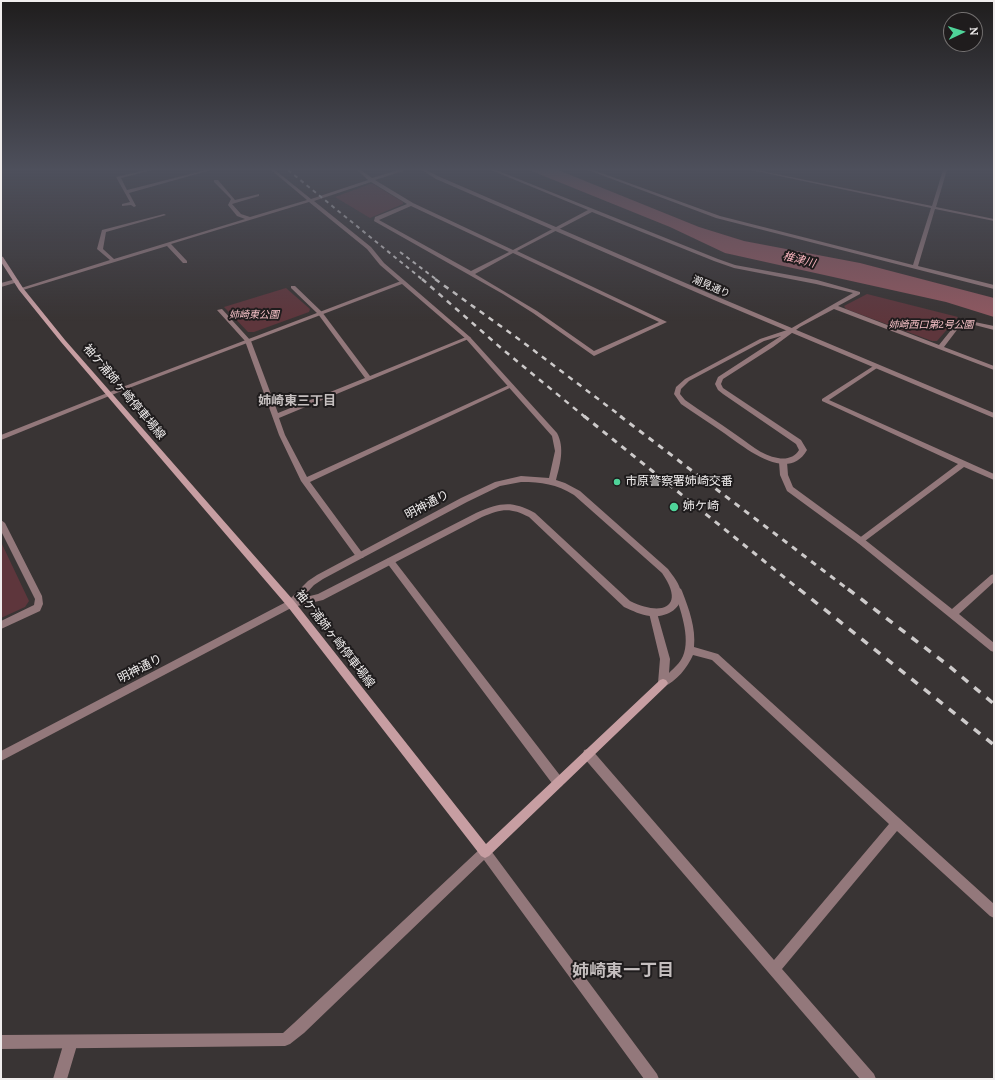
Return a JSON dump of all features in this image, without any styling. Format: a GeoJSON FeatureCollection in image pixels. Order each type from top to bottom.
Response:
{"type":"FeatureCollection","features":[{"type":"Feature","properties":{"kind":"main road","name":"袖ケ浦姉ヶ崎停車場線"},"geometry":{"type":"LineString","coordinates":[[1,258],[21,289],[108,394],[291,604],[485,852]]}},
{"type":"Feature","properties":{"kind":"main road"},"geometry":{"type":"LineString","coordinates":[[485,852],[663,683]]}},
{"type":"Feature","properties":{"kind":"street"},"geometry":{"type":"LineString","coordinates":[[114,261],[100,248],[104,230],[142,220]]}},
{"type":"Feature","properties":{"kind":"street"},"geometry":{"type":"LineString","coordinates":[[21,289],[245,220]]}},
{"type":"Feature","properties":{"kind":"street"},"geometry":{"type":"LineString","coordinates":[[336,220],[369,248],[382,264],[468,338],[555,435],[558,441],[557,460],[552,480],[577,493],[673,579],[685,612],[690,650],[679,670],[663,683]]}},
{"type":"Feature","properties":{"kind":"street"},"geometry":{"type":"LineString","coordinates":[[377,220],[535,312],[594,354],[664,322],[447,220]]}},
{"type":"Feature","properties":{"kind":"street","name":"潮見通り"},"geometry":{"type":"LineString","coordinates":[[533,220],[790,331],[994,416]]}},
{"type":"Feature","properties":{"kind":"street"},"geometry":{"type":"LineString","coordinates":[[470,274],[573,220]]}},
{"type":"Feature","properties":{"kind":"street"},"geometry":{"type":"LineString","coordinates":[[618,220],[734,266],[817,282],[858,293],[790,331],[771,346],[720,378],[718,384],[720,389],[799,442],[803,450],[801,455],[783,462],[772,460],[755,450],[683,402],[677,394],[678,388],[687,380],[762,340],[790,331]]}},
{"type":"Feature","properties":{"kind":"street"},"geometry":{"type":"LineString","coordinates":[[728,220],[994,287]]}},
{"type":"Feature","properties":{"kind":"street"},"geometry":{"type":"LineString","coordinates":[[915,267],[928,220]]}},
{"type":"Feature","properties":{"kind":"street"},"geometry":{"type":"LineString","coordinates":[[168,244],[185,262]]}},
{"type":"Feature","properties":{"kind":"street"},"geometry":{"type":"LineString","coordinates":[[1,285],[16,281]]}},
{"type":"Feature","properties":{"kind":"street"},"geometry":{"type":"LineString","coordinates":[[1,438],[108,394],[403,282]]}},
{"type":"Feature","properties":{"kind":"street"},"geometry":{"type":"LineString","coordinates":[[293,287],[320,313],[368,378]]}},
{"type":"Feature","properties":{"kind":"street"},"geometry":{"type":"LineString","coordinates":[[835,307],[994,368]]}},
{"type":"Feature","properties":{"kind":"street"},"geometry":{"type":"LineString","coordinates":[[220,310],[248,341],[275,417],[305,481],[360,556]]}},
{"type":"Feature","properties":{"kind":"street"},"geometry":{"type":"LineString","coordinates":[[940,347],[962,320],[994,328]]}},
{"type":"Feature","properties":{"kind":"street"},"geometry":{"type":"LineString","coordinates":[[275,417],[468,338]]}},
{"type":"Feature","properties":{"kind":"street"},"geometry":{"type":"LineString","coordinates":[[875,367],[824,400],[994,477]]}},
{"type":"Feature","properties":{"kind":"street"},"geometry":{"type":"LineString","coordinates":[[305,481],[510,386]]}},
{"type":"Feature","properties":{"kind":"street"},"geometry":{"type":"LineString","coordinates":[[783,462],[784,475],[790,488],[861,541],[994,648]]}},
{"type":"Feature","properties":{"kind":"street"},"geometry":{"type":"LineString","coordinates":[[861,541],[964,463]]}},
{"type":"Feature","properties":{"kind":"street","name":"明神通り"},"geometry":{"type":"LineString","coordinates":[[291,604],[311,583],[464,500],[498,484],[521,479],[552,480]]}},
{"type":"Feature","properties":{"kind":"street","name":"明神通り"},"geometry":{"type":"LineString","coordinates":[[1,756],[291,604],[320,597],[479,515],[507,506],[519,508],[532,516],[627,604],[638,611],[653,613]]}},
{"type":"Feature","properties":{"kind":"street"},"geometry":{"type":"LineString","coordinates":[[1,523],[39,599],[39,604],[37,608],[1,625]]}},
{"type":"Feature","properties":{"kind":"street"},"geometry":{"type":"LineString","coordinates":[[390,561],[558,782]]}},
{"type":"Feature","properties":{"kind":"street"},"geometry":{"type":"LineString","coordinates":[[953,614],[994,577]]}},
{"type":"Feature","properties":{"kind":"street"},"geometry":{"type":"LineString","coordinates":[[663,683],[665,659],[653,613],[661,613],[670,609],[675,601],[678,590]]}},
{"type":"Feature","properties":{"kind":"street"},"geometry":{"type":"LineString","coordinates":[[690,650],[715,657],[994,912]]}},
{"type":"Feature","properties":{"kind":"street"},"geometry":{"type":"LineString","coordinates":[[588,754],[869,1079]]}},
{"type":"Feature","properties":{"kind":"street"},"geometry":{"type":"LineString","coordinates":[[774,969],[898,823]]}},
{"type":"Feature","properties":{"kind":"street"},"geometry":{"type":"LineString","coordinates":[[1,1042],[285,1039],[300,1028],[485,852],[652,1079]]}},
{"type":"Feature","properties":{"kind":"street"},"geometry":{"type":"LineString","coordinates":[[60,1079],[71,1042]]}},
{"type":"Feature","properties":{"kind":"green space","name":"姉崎東公園"},"geometry":{"type":"Polygon","coordinates":[[[286,288],[310,309],[309,312],[254,332],[248,332],[224,307],[286,288]]]}},
{"type":"Feature","properties":{"kind":"green space","name":"姉崎西口第2号公園"},"geometry":{"type":"Polygon","coordinates":[[[867,294],[958,317],[937,341],[932,341],[846,309],[844,306],[867,294]]]}},
{"type":"Feature","properties":{"kind":"green space"},"geometry":{"type":"Polygon","coordinates":[[[1,542],[29,601],[25,607],[1,618],[1,542]]]}},
{"type":"Feature","properties":{"kind":"water","name":"椎津川"},"geometry":{"type":"Polygon","coordinates":[[[654,220],[683,220],[744,241],[860,263],[994,298],[994,317],[946,302],[725,253],[654,220]]]}},
{"type":"Feature","properties":{"kind":"railway"},"geometry":{"type":"LineString","coordinates":[[350,220],[423,280]]}},
{"type":"Feature","properties":{"kind":"railway"},"geometry":{"type":"LineString","coordinates":[[400,252],[437,280]]}},
{"type":"Feature","properties":{"kind":"railway"},"geometry":{"type":"LineString","coordinates":[[422,279],[501,348],[585,417]]}},
{"type":"Feature","properties":{"kind":"railway"},"geometry":{"type":"LineString","coordinates":[[435,279],[520,340],[622,417]]}},
{"type":"Feature","properties":{"kind":"railway"},"geometry":{"type":"LineString","coordinates":[[584,416],[800,590]]}},
{"type":"Feature","properties":{"kind":"railway"},"geometry":{"type":"LineString","coordinates":[[620,416],[849,590]]}},
{"type":"Feature","properties":{"kind":"railway"},"geometry":{"type":"LineString","coordinates":[[799,589],[994,745]]}},
{"type":"Feature","properties":{"kind":"railway"},"geometry":{"type":"LineString","coordinates":[[848,589],[949,666],[994,704]]}},
{"type":"Feature","properties":{"kind":"place","name":"市原警察署姉崎交番"},"geometry":{"type":"Point","coordinates":[617,482]}},
{"type":"Feature","properties":{"kind":"place","name":"姉ケ崎"},"geometry":{"type":"Point","coordinates":[674,507]}},
{"type":"Feature","properties":{"kind":"district","name":"姉崎東三丁目"},"geometry":{"type":"Point","coordinates":[297,401]}},
{"type":"Feature","properties":{"kind":"district","name":"姉崎東一丁目"},"geometry":{"type":"Point","coordinates":[623,971]}}]}
